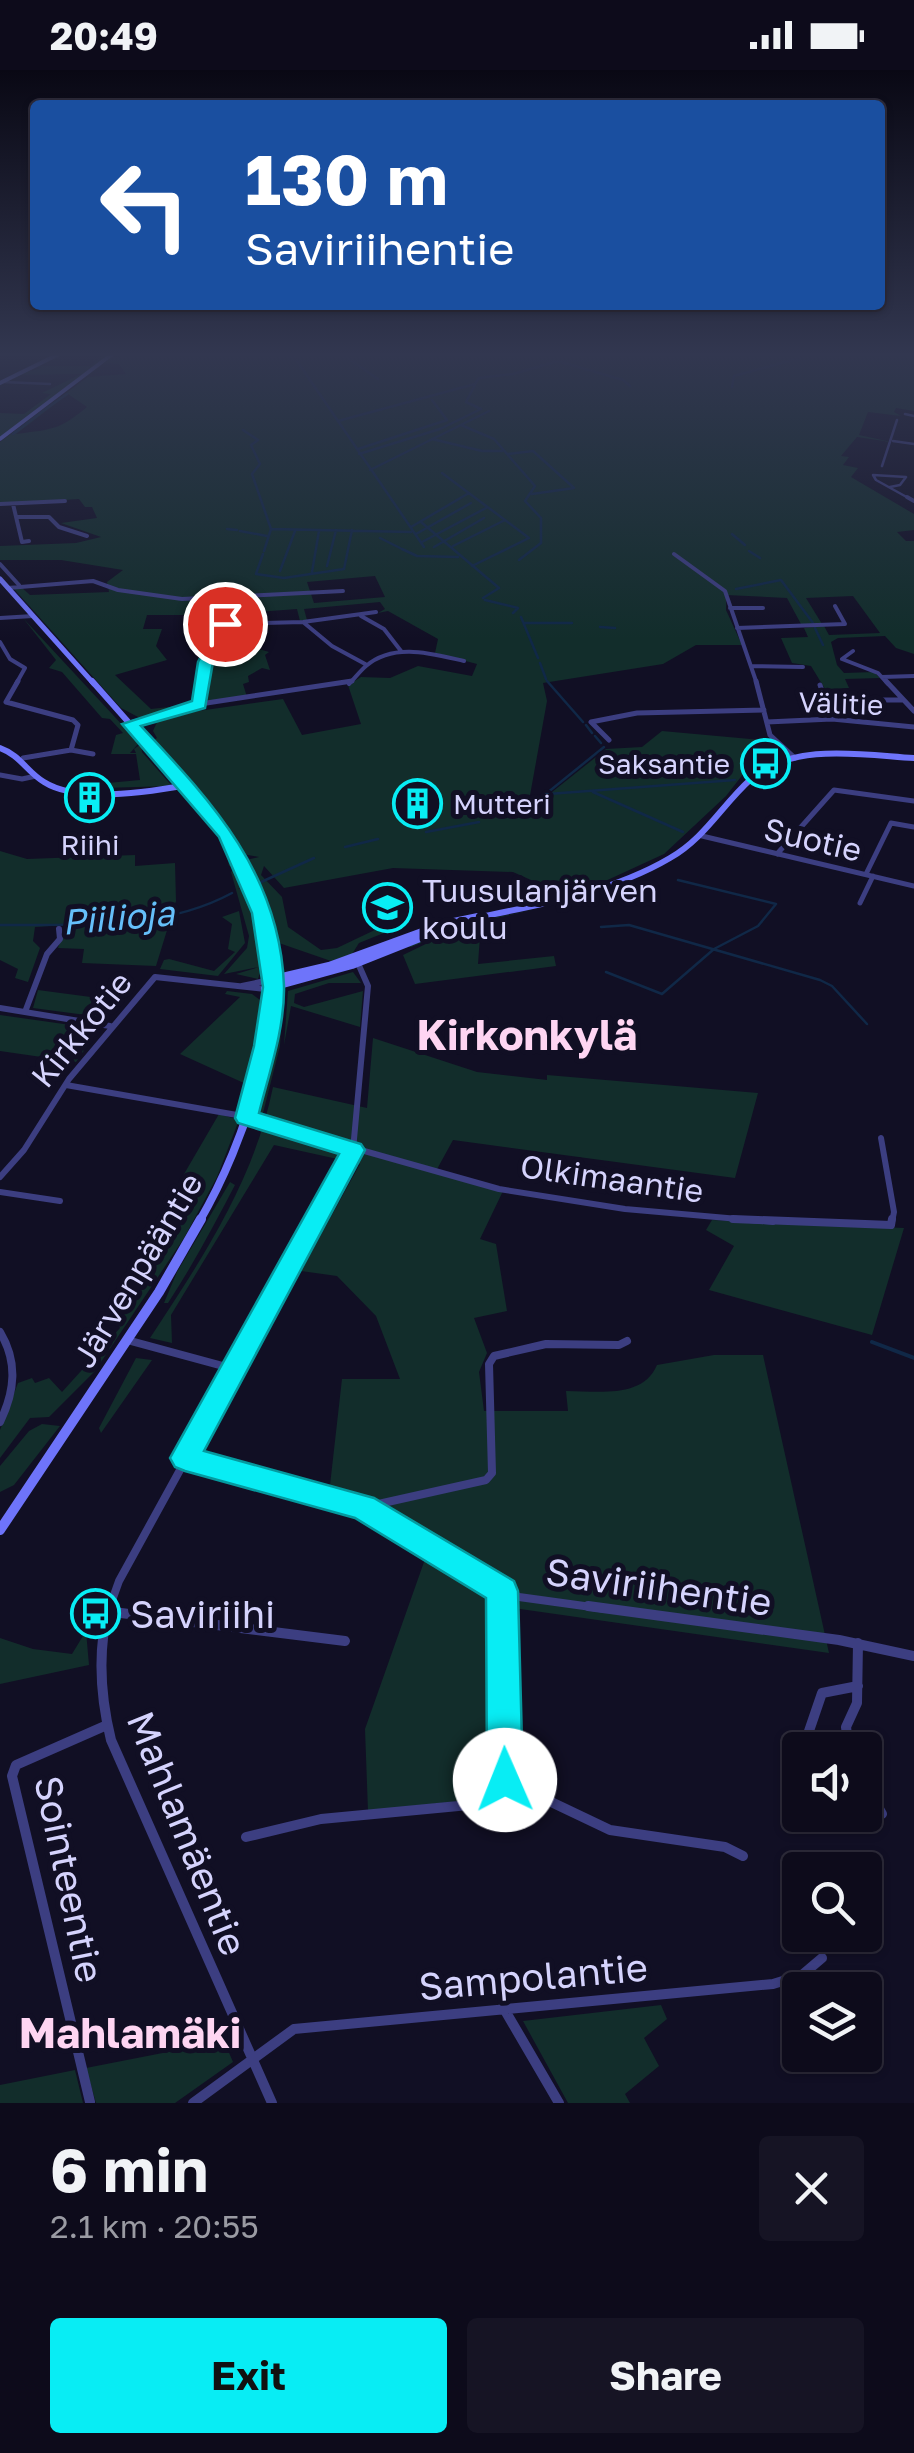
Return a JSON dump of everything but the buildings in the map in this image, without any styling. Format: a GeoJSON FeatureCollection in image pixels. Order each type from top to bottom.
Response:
{"type":"FeatureCollection","features":[{"type":"Feature","properties":{"kind":"main road","name":"Järvenpääntie"},"geometry":{"type":"LineString","coordinates":[[0,579],[215,818],[240,858],[262,913],[270,984],[265,1046],[246,1118],[222,1179],[196,1230],[127,1340],[0,1530]]}},
{"type":"Feature","properties":{"kind":"main road"},"geometry":{"type":"LineString","coordinates":[[0,748],[22,758],[36,776],[52,787],[162,790],[187,785]]}},
{"type":"Feature","properties":{"kind":"main road"},"geometry":{"type":"LineString","coordinates":[[270,984],[353,962],[448,927],[578,896],[627,880],[669,859],[702,836],[756,775],[796,758],[844,752],[914,758]]}},
{"type":"Feature","properties":{"kind":"main road"},"geometry":{"type":"LineString","coordinates":[[0,1504],[13,1508]]}},
{"type":"Feature","properties":{"kind":"street"},"geometry":{"type":"LineString","coordinates":[[882,466],[889,450]]}},
{"type":"Feature","properties":{"kind":"street"},"geometry":{"type":"LineString","coordinates":[[890,487],[900,486],[906,477],[873,475],[876,480],[914,501]]}},
{"type":"Feature","properties":{"kind":"street"},"geometry":{"type":"LineString","coordinates":[[0,504],[64,501]]}},
{"type":"Feature","properties":{"kind":"street"},"geometry":{"type":"LineString","coordinates":[[13,504],[22,542],[29,541]]}},
{"type":"Feature","properties":{"kind":"street"},"geometry":{"type":"LineString","coordinates":[[17,517],[49,517],[59,528],[88,536]]}},
{"type":"Feature","properties":{"kind":"street"},"geometry":{"type":"LineString","coordinates":[[674,554],[712,578],[726,592],[773,740],[796,758]]}},
{"type":"Feature","properties":{"kind":"street"},"geometry":{"type":"LineString","coordinates":[[0,564],[19,586]]}},
{"type":"Feature","properties":{"kind":"street"},"geometry":{"type":"LineString","coordinates":[[8,588],[93,581],[118,590],[182,599],[343,590]]}},
{"type":"Feature","properties":{"kind":"street"},"geometry":{"type":"LineString","coordinates":[[738,628],[845,624],[834,606]]}},
{"type":"Feature","properties":{"kind":"street"},"geometry":{"type":"LineString","coordinates":[[730,608],[763,608]]}},
{"type":"Feature","properties":{"kind":"street"},"geometry":{"type":"LineString","coordinates":[[200,704],[205,662],[225,624],[303,622],[376,612]]}},
{"type":"Feature","properties":{"kind":"street"},"geometry":{"type":"LineString","coordinates":[[0,618],[33,616]]}},
{"type":"Feature","properties":{"kind":"street"},"geometry":{"type":"LineString","coordinates":[[360,616],[384,629],[400,651]]}},
{"type":"Feature","properties":{"kind":"street"},"geometry":{"type":"LineString","coordinates":[[303,622],[336,645],[340,654],[367,664],[400,651],[464,662]]}},
{"type":"Feature","properties":{"kind":"street"},"geometry":{"type":"LineString","coordinates":[[0,642],[10,659],[26,668],[6,702],[77,722],[71,750]]}},
{"type":"Feature","properties":{"kind":"street"},"geometry":{"type":"LineString","coordinates":[[853,651],[842,659],[881,677],[910,704]]}},
{"type":"Feature","properties":{"kind":"street"},"geometry":{"type":"LineString","coordinates":[[130,724],[200,704],[347,685],[361,676],[367,664]]}},
{"type":"Feature","properties":{"kind":"street"},"geometry":{"type":"LineString","coordinates":[[752,666],[802,667]]}},
{"type":"Feature","properties":{"kind":"street"},"geometry":{"type":"LineString","coordinates":[[881,677],[914,676]]}},
{"type":"Feature","properties":{"kind":"street"},"geometry":{"type":"LineString","coordinates":[[820,685],[832,719]]}},
{"type":"Feature","properties":{"kind":"street"},"geometry":{"type":"LineString","coordinates":[[876,700],[910,704]]}},
{"type":"Feature","properties":{"kind":"street"},"geometry":{"type":"LineString","coordinates":[[609,740],[591,722],[636,713],[764,710]]}},
{"type":"Feature","properties":{"kind":"street","name":"Välitie"},"geometry":{"type":"LineString","coordinates":[[767,722],[832,719],[914,728]]}},
{"type":"Feature","properties":{"kind":"street"},"geometry":{"type":"LineString","coordinates":[[22,758],[71,750],[93,754]]}},
{"type":"Feature","properties":{"kind":"street"},"geometry":{"type":"LineString","coordinates":[[0,775],[17,779],[36,776]]}},
{"type":"Feature","properties":{"kind":"street"},"geometry":{"type":"LineString","coordinates":[[777,854],[834,790],[914,801]]}},
{"type":"Feature","properties":{"kind":"street"},"geometry":{"type":"LineString","coordinates":[[860,903],[889,826],[895,822],[914,826]]}},
{"type":"Feature","properties":{"kind":"street","name":"Suotie"},"geometry":{"type":"LineString","coordinates":[[702,836],[914,886]]}},
{"type":"Feature","properties":{"kind":"street"},"geometry":{"type":"LineString","coordinates":[[25,1012],[46,954],[60,939],[59,929]]}},
{"type":"Feature","properties":{"kind":"street","name":"Mahlamäentie"},"geometry":{"type":"LineString","coordinates":[[272,2103],[107,1725],[102,1631],[105,1611],[353,1150],[367,977],[353,962]]}},
{"type":"Feature","properties":{"kind":"street","name":"Kirkkotie"},"geometry":{"type":"LineString","coordinates":[[0,1176],[24,1150],[110,1026],[154,977],[234,987],[270,984]]}},
{"type":"Feature","properties":{"kind":"street"},"geometry":{"type":"LineString","coordinates":[[0,1008],[110,1026]]}},
{"type":"Feature","properties":{"kind":"street","name":"Olkimaantie"},"geometry":{"type":"LineString","coordinates":[[66,1085],[122,1091],[246,1118],[534,1196],[738,1220],[891,1225],[894,1212],[882,1138]]}},
{"type":"Feature","properties":{"kind":"street"},"geometry":{"type":"LineString","coordinates":[[0,1192],[60,1201]]}},
{"type":"Feature","properties":{"kind":"street"},"geometry":{"type":"LineString","coordinates":[[0,1332],[12,1350],[14,1380],[0,1422]]}},
{"type":"Feature","properties":{"kind":"street"},"geometry":{"type":"LineString","coordinates":[[127,1340],[234,1369]]}},
{"type":"Feature","properties":{"kind":"street"},"geometry":{"type":"LineString","coordinates":[[363,1508],[486,1480],[492,1474],[489,1364],[494,1356],[546,1344],[627,1342]]}},
{"type":"Feature","properties":{"kind":"street","name":"Saviriihentie"},"geometry":{"type":"LineString","coordinates":[[185,1458],[363,1508],[519,1598],[858,1643],[914,1656]]}},
{"type":"Feature","properties":{"kind":"street"},"geometry":{"type":"LineString","coordinates":[[246,1836],[258,1830],[469,1805],[487,1799],[505,1780],[502,1591]]}},
{"type":"Feature","properties":{"kind":"street"},"geometry":{"type":"LineString","coordinates":[[105,1611],[345,1641]]}},
{"type":"Feature","properties":{"kind":"street"},"geometry":{"type":"LineString","coordinates":[[847,1732],[857,1702],[858,1643]]}},
{"type":"Feature","properties":{"kind":"street"},"geometry":{"type":"LineString","coordinates":[[808,1732],[822,1692],[858,1686]]}},
{"type":"Feature","properties":{"kind":"street","name":"Sointeentie"},"geometry":{"type":"LineString","coordinates":[[90,2102],[12,1776],[16,1764],[29,1756],[107,1725]]}},
{"type":"Feature","properties":{"kind":"street"},"geometry":{"type":"LineString","coordinates":[[505,1780],[610,1830],[725,1847],[743,1856]]}},
{"type":"Feature","properties":{"kind":"street","name":"Sampolantie"},"geometry":{"type":"LineString","coordinates":[[251,2058],[294,2029],[773,1984],[802,1975],[822,1958]]}},
{"type":"Feature","properties":{"kind":"street"},"geometry":{"type":"LineString","coordinates":[[503,2007],[558,2103]]}},
{"type":"Feature","properties":{"kind":"street"},"geometry":{"type":"LineString","coordinates":[[193,2103],[251,2058]]}},
{"type":"Feature","properties":{"kind":"green space"},"geometry":{"type":"Polygon","coordinates":[[[0,450],[846,450],[841,456],[849,457],[843,465],[858,468],[851,477],[914,514],[914,530],[897,532],[906,541],[914,541],[914,654],[896,648],[885,636],[838,638],[831,642],[837,665],[844,673],[874,672],[880,678],[845,679],[849,688],[825,689],[811,666],[792,663],[781,638],[808,637],[804,628],[824,626],[829,635],[880,633],[853,596],[806,598],[822,624],[802,626],[787,598],[726,595],[726,610],[742,645],[696,645],[663,664],[543,683],[547,701],[527,812],[606,749],[642,747],[662,731],[773,741],[784,754],[744,773],[726,796],[664,854],[601,883],[551,897],[531,880],[513,872],[393,868],[284,888],[264,866],[261,875],[282,897],[288,927],[321,950],[337,948],[379,928],[411,922],[359,943],[352,954],[331,961],[276,942],[246,860],[259,857],[243,854],[208,801],[152,741],[157,738],[153,731],[157,722],[198,711],[283,699],[302,735],[361,724],[348,685],[361,677],[390,678],[418,666],[472,676],[477,664],[435,653],[438,639],[388,611],[378,613],[385,609],[380,602],[304,609],[307,620],[300,621],[297,609],[246,613],[240,628],[231,636],[231,646],[244,652],[252,647],[269,652],[265,655],[270,670],[262,668],[248,676],[249,682],[243,684],[247,697],[202,703],[208,657],[233,615],[147,615],[143,629],[162,629],[156,646],[167,660],[115,675],[151,709],[196,704],[140,718],[121,708],[14,589],[21,587],[30,595],[109,592],[107,582],[123,570],[61,560],[0,560],[0,546],[76,543],[101,537],[61,523],[97,518],[92,507],[85,507],[79,499],[0,504],[0,450]],[[375,576],[307,582],[314,603],[385,597],[375,576]]]}},
{"type":"Feature","properties":{"kind":"green space"},"geometry":{"type":"Polygon","coordinates":[[[23,618],[139,743],[130,753],[136,753],[134,749],[141,744],[142,752],[172,786],[67,789],[71,782],[86,785],[140,780],[136,754],[111,754],[116,735],[123,733],[110,719],[102,718],[62,672],[49,668],[56,660],[23,618]]]}},
{"type":"Feature","properties":{"kind":"green space"},"geometry":{"type":"Polygon","coordinates":[[[219,840],[225,840],[247,884],[238,889],[247,886],[254,908],[262,945],[258,979],[236,974],[259,967],[224,974],[247,948],[249,936],[231,872],[237,867],[229,866],[219,840]]]}},
{"type":"Feature","properties":{"kind":"green space"},"geometry":{"type":"Polygon","coordinates":[[[0,851],[27,859],[135,855],[135,866],[175,863],[176,901],[156,966],[82,963],[84,949],[58,948],[65,925],[35,927],[33,941],[40,948],[28,982],[15,978],[18,969],[0,960],[0,851]]]}},
{"type":"Feature","properties":{"kind":"green space"},"geometry":{"type":"Polygon","coordinates":[[[537,909],[469,924],[504,919],[505,934],[480,936],[478,964],[554,956],[556,966],[415,984],[403,955],[461,927],[411,947],[404,946],[473,922],[537,909]]]}},
{"type":"Feature","properties":{"kind":"green space"},"geometry":{"type":"Polygon","coordinates":[[[239,911],[245,943],[218,976],[160,969],[164,960],[169,959],[214,971],[235,952],[228,949],[232,924],[222,917],[239,911]]]}},
{"type":"Feature","properties":{"kind":"green space"},"geometry":{"type":"Polygon","coordinates":[[[353,972],[361,983],[329,983],[295,994],[294,1003],[304,1007],[363,991],[360,1027],[291,1006],[284,1045],[288,991],[353,972]]]}},
{"type":"Feature","properties":{"kind":"green space"},"geometry":{"type":"Polygon","coordinates":[[[283,989],[280,1046],[261,1121],[253,1119],[253,1114],[267,1069],[283,989]]]}},
{"type":"Feature","properties":{"kind":"green space"},"geometry":{"type":"Polygon","coordinates":[[[38,990],[121,1001],[108,1016],[101,1017],[33,1008],[38,990]]]}},
{"type":"Feature","properties":{"kind":"green space"},"geometry":{"type":"Polygon","coordinates":[[[225,994],[252,994],[260,1000],[255,1034],[259,1050],[243,1108],[240,1104],[246,1084],[180,1054],[240,997],[225,994]]]}},
{"type":"Feature","properties":{"kind":"green space"},"geometry":{"type":"Polygon","coordinates":[[[0,1015],[99,1029],[76,1062],[0,1051],[0,1015]]]}},
{"type":"Feature","properties":{"kind":"green space"},"geometry":{"type":"Polygon","coordinates":[[[373,1038],[477,1072],[758,1093],[735,1178],[453,1140],[436,1171],[503,1191],[480,1239],[496,1244],[507,1311],[474,1318],[487,1353],[479,1372],[484,1411],[568,1411],[566,1391],[618,1391],[641,1383],[657,1365],[714,1355],[763,1355],[829,1653],[506,1607],[509,1772],[480,1799],[368,1811],[365,1729],[430,1545],[370,1510],[329,1494],[342,1379],[400,1379],[376,1316],[337,1276],[301,1271],[360,1164],[274,1145],[171,1315],[172,1343],[150,1338],[224,1218],[253,1155],[273,1087],[367,1108],[373,1038]]]}},
{"type":"Feature","properties":{"kind":"green space"},"geometry":{"type":"Polygon","coordinates":[[[219,1114],[239,1120],[217,1177],[184,1238],[95,1371],[49,1417],[30,1418],[0,1458],[0,1430],[18,1383],[49,1378],[62,1392],[120,1328],[110,1309],[177,1214],[166,1205],[219,1114]]]}},
{"type":"Feature","properties":{"kind":"green space"},"geometry":{"type":"Polygon","coordinates":[[[230,1182],[235,1185],[211,1230],[168,1303],[164,1303],[177,1272],[230,1182]]]}},
{"type":"Feature","properties":{"kind":"green space"},"geometry":{"type":"Polygon","coordinates":[[[712,1220],[904,1228],[872,1335],[709,1290],[734,1246],[706,1230],[712,1220]]]}},
{"type":"Feature","properties":{"kind":"green space"},"geometry":{"type":"Polygon","coordinates":[[[136,1358],[152,1360],[101,1433],[99,1428],[136,1358]]]}},
{"type":"Feature","properties":{"kind":"green space"},"geometry":{"type":"Polygon","coordinates":[[[42,1424],[60,1426],[14,1485],[0,1492],[0,1466],[29,1431],[42,1424]]]}},
{"type":"Feature","properties":{"kind":"green space"},"geometry":{"type":"Polygon","coordinates":[[[86,1631],[89,1665],[0,1684],[0,1638],[33,1649],[72,1654],[86,1631]]]}},
{"type":"Feature","properties":{"kind":"green space"},"geometry":{"type":"Polygon","coordinates":[[[661,2005],[667,2019],[644,2038],[659,2066],[625,2094],[630,2103],[568,2103],[523,2021],[661,2005]]]}},
{"type":"Feature","properties":{"kind":"green space"},"geometry":{"type":"Polygon","coordinates":[[[224,2041],[233,2062],[175,2103],[96,2103],[86,2068],[224,2041]]]}},
{"type":"Feature","properties":{"kind":"green space"},"geometry":{"type":"Polygon","coordinates":[[[75,2070],[83,2103],[0,2103],[0,2085],[75,2070]]]}},
{"type":"Feature","properties":{"kind":"waterway"},"geometry":{"type":"LineString","coordinates":[[253,450],[260,464],[252,474],[271,529]]}},
{"type":"Feature","properties":{"kind":"waterway"},"geometry":{"type":"LineString","coordinates":[[358,450],[360,454]]}},
{"type":"Feature","properties":{"kind":"waterway"},"geometry":{"type":"LineString","coordinates":[[360,454],[372,450]]}},
{"type":"Feature","properties":{"kind":"waterway"},"geometry":{"type":"LineString","coordinates":[[371,469],[411,450]]}},
{"type":"Feature","properties":{"kind":"waterway"},"geometry":{"type":"LineString","coordinates":[[477,450],[502,451]]}},
{"type":"Feature","properties":{"kind":"waterway"},"geometry":{"type":"LineString","coordinates":[[503,450],[535,486],[525,501],[541,518],[541,543],[519,560]]}},
{"type":"Feature","properties":{"kind":"waterway"},"geometry":{"type":"LineString","coordinates":[[508,454],[533,451],[574,488],[532,494]]}},
{"type":"Feature","properties":{"kind":"waterway"},"geometry":{"type":"LineString","coordinates":[[360,454],[371,469]]}},
{"type":"Feature","properties":{"kind":"waterway"},"geometry":{"type":"LineString","coordinates":[[371,469],[424,547]]}},
{"type":"Feature","properties":{"kind":"waterway"},"geometry":{"type":"LineString","coordinates":[[442,473],[469,493]]}},
{"type":"Feature","properties":{"kind":"waterway"},"geometry":{"type":"LineString","coordinates":[[411,527],[469,493]]}},
{"type":"Feature","properties":{"kind":"waterway"},"geometry":{"type":"LineString","coordinates":[[469,493],[505,520]]}},
{"type":"Feature","properties":{"kind":"waterway"},"geometry":{"type":"LineString","coordinates":[[428,528],[471,503]]}},
{"type":"Feature","properties":{"kind":"waterway"},"geometry":{"type":"LineString","coordinates":[[436,535],[486,508]]}},
{"type":"Feature","properties":{"kind":"waterway"},"geometry":{"type":"LineString","coordinates":[[444,541],[484,518]]}},
{"type":"Feature","properties":{"kind":"waterway"},"geometry":{"type":"LineString","coordinates":[[453,546],[505,520]]}},
{"type":"Feature","properties":{"kind":"waterway"},"geometry":{"type":"LineString","coordinates":[[473,566],[529,538],[505,520]]}},
{"type":"Feature","properties":{"kind":"waterway"},"geometry":{"type":"LineString","coordinates":[[421,522],[428,528]]}},
{"type":"Feature","properties":{"kind":"waterway"},"geometry":{"type":"LineString","coordinates":[[416,534],[428,528]]}},
{"type":"Feature","properties":{"kind":"waterway"},"geometry":{"type":"LineString","coordinates":[[428,528],[436,535]]}},
{"type":"Feature","properties":{"kind":"waterway"},"geometry":{"type":"LineString","coordinates":[[227,529],[237,530]]}},
{"type":"Feature","properties":{"kind":"waterway"},"geometry":{"type":"LineString","coordinates":[[264,551],[271,529]]}},
{"type":"Feature","properties":{"kind":"waterway"},"geometry":{"type":"LineString","coordinates":[[271,529],[336,530]]}},
{"type":"Feature","properties":{"kind":"waterway"},"geometry":{"type":"LineString","coordinates":[[327,566],[336,530]]}},
{"type":"Feature","properties":{"kind":"waterway"},"geometry":{"type":"LineString","coordinates":[[336,530],[352,531]]}},
{"type":"Feature","properties":{"kind":"waterway"},"geometry":{"type":"LineString","coordinates":[[240,531],[267,536]]}},
{"type":"Feature","properties":{"kind":"waterway"},"geometry":{"type":"LineString","coordinates":[[280,571],[295,531]]}},
{"type":"Feature","properties":{"kind":"waterway"},"geometry":{"type":"LineString","coordinates":[[312,572],[319,531]]}},
{"type":"Feature","properties":{"kind":"waterway"},"geometry":{"type":"LineString","coordinates":[[263,554],[256,574],[284,578],[344,569],[352,531]]}},
{"type":"Feature","properties":{"kind":"waterway"},"geometry":{"type":"LineString","coordinates":[[352,531],[411,532]]}},
{"type":"Feature","properties":{"kind":"waterway"},"geometry":{"type":"LineString","coordinates":[[732,534],[745,545]]}},
{"type":"Feature","properties":{"kind":"waterway"},"geometry":{"type":"LineString","coordinates":[[422,542],[436,535]]}},
{"type":"Feature","properties":{"kind":"waterway"},"geometry":{"type":"LineString","coordinates":[[436,535],[444,541]]}},
{"type":"Feature","properties":{"kind":"waterway"},"geometry":{"type":"LineString","coordinates":[[380,538],[400,548]]}},
{"type":"Feature","properties":{"kind":"waterway"},"geometry":{"type":"LineString","coordinates":[[434,547],[444,541]]}},
{"type":"Feature","properties":{"kind":"waterway"},"geometry":{"type":"LineString","coordinates":[[444,541],[473,566]]}},
{"type":"Feature","properties":{"kind":"waterway"},"geometry":{"type":"LineString","coordinates":[[402,549],[417,556],[458,557]]}},
{"type":"Feature","properties":{"kind":"waterway"},"geometry":{"type":"LineString","coordinates":[[749,551],[760,558]]}},
{"type":"Feature","properties":{"kind":"waterway"},"geometry":{"type":"LineString","coordinates":[[473,566],[499,588],[483,598]]}},
{"type":"Feature","properties":{"kind":"waterway"},"geometry":{"type":"LineString","coordinates":[[736,589],[781,580],[813,623]]}},
{"type":"Feature","properties":{"kind":"waterway"},"geometry":{"type":"LineString","coordinates":[[485,600],[518,608],[513,613]]}},
{"type":"Feature","properties":{"kind":"waterway"},"geometry":{"type":"LineString","coordinates":[[521,617],[538,658]]}},
{"type":"Feature","properties":{"kind":"waterway"},"geometry":{"type":"LineString","coordinates":[[525,623],[572,623]]}},
{"type":"Feature","properties":{"kind":"waterway"},"geometry":{"type":"LineString","coordinates":[[600,627],[615,628]]}},
{"type":"Feature","properties":{"kind":"waterway"},"geometry":{"type":"LineString","coordinates":[[815,628],[823,645]]}},
{"type":"Feature","properties":{"kind":"waterway"},"geometry":{"type":"LineString","coordinates":[[540,663],[546,679]]}},
{"type":"Feature","properties":{"kind":"waterway"},"geometry":{"type":"LineString","coordinates":[[547,681],[583,722]]}},
{"type":"Feature","properties":{"kind":"waterway"},"geometry":{"type":"LineString","coordinates":[[586,725],[592,733]]}},
{"type":"Feature","properties":{"kind":"waterway"},"geometry":{"type":"LineString","coordinates":[[595,736],[601,743]]}},
{"type":"Feature","properties":{"kind":"waterway"},"geometry":{"type":"LineString","coordinates":[[526,810],[604,747]]}},
{"type":"Feature","properties":{"kind":"waterway"},"geometry":{"type":"LineString","coordinates":[[548,794],[735,780]]}},
{"type":"Feature","properties":{"kind":"waterway"},"geometry":{"type":"LineString","coordinates":[[593,792],[683,832]]}},
{"type":"Feature","properties":{"kind":"waterway"},"geometry":{"type":"LineString","coordinates":[[509,815],[522,811]]}},
{"type":"Feature","properties":{"kind":"waterway"},"geometry":{"type":"LineString","coordinates":[[426,832],[479,822]]}},
{"type":"Feature","properties":{"kind":"waterway"},"geometry":{"type":"LineString","coordinates":[[345,847],[378,839]]}},
{"type":"Feature","properties":{"kind":"waterway"},"geometry":{"type":"LineString","coordinates":[[259,883],[314,858]]}},
{"type":"Feature","properties":{"kind":"waterway"},"geometry":{"type":"LineString","coordinates":[[678,880],[776,904],[758,926],[714,949]]}},
{"type":"Feature","properties":{"kind":"waterway","name":"Piilioja"},"geometry":{"type":"LineString","coordinates":[[0,925],[148,920],[177,914],[232,893]]}},
{"type":"Feature","properties":{"kind":"waterway"},"geometry":{"type":"LineString","coordinates":[[601,927],[629,925],[714,949]]}},
{"type":"Feature","properties":{"kind":"waterway"},"geometry":{"type":"LineString","coordinates":[[606,972],[662,994],[714,949]]}},
{"type":"Feature","properties":{"kind":"waterway"},"geometry":{"type":"LineString","coordinates":[[714,949],[820,980],[832,986],[867,1024]]}},
{"type":"Feature","properties":{"kind":"waterway"},"geometry":{"type":"LineString","coordinates":[[872,1342],[914,1358]]}},
{"type":"Feature","properties":{"kind":"place","name":"Saksantie"},"geometry":{"type":"Point","coordinates":[765,763]}},
{"type":"Feature","properties":{"kind":"place","name":"Riihi"},"geometry":{"type":"Point","coordinates":[90,797]}},
{"type":"Feature","properties":{"kind":"place","name":"Mutteri"},"geometry":{"type":"Point","coordinates":[418,803]}},
{"type":"Feature","properties":{"kind":"place","name":"Tuusulanjärven koulu"},"geometry":{"type":"Point","coordinates":[387,908]}},
{"type":"Feature","properties":{"kind":"place","name":"Saviriihi"},"geometry":{"type":"Point","coordinates":[95,1613]}},
{"type":"Feature","properties":{"kind":"district","name":"Kirkonkylä"},"geometry":{"type":"Point","coordinates":[527,1034]}},
{"type":"Feature","properties":{"kind":"district","name":"Mahlamäki"},"geometry":{"type":"Point","coordinates":[130,2032]}},
{"type":"Feature","properties":{"kind":"route"},"geometry":{"type":"LineString","coordinates":[[225,624],[205,662],[200,704],[184,712],[130,724],[228,836],[262,913],[274,987],[265,1046],[246,1118],[353,1150],[185,1458],[363,1508],[502,1591],[505,1780]]}}]}
